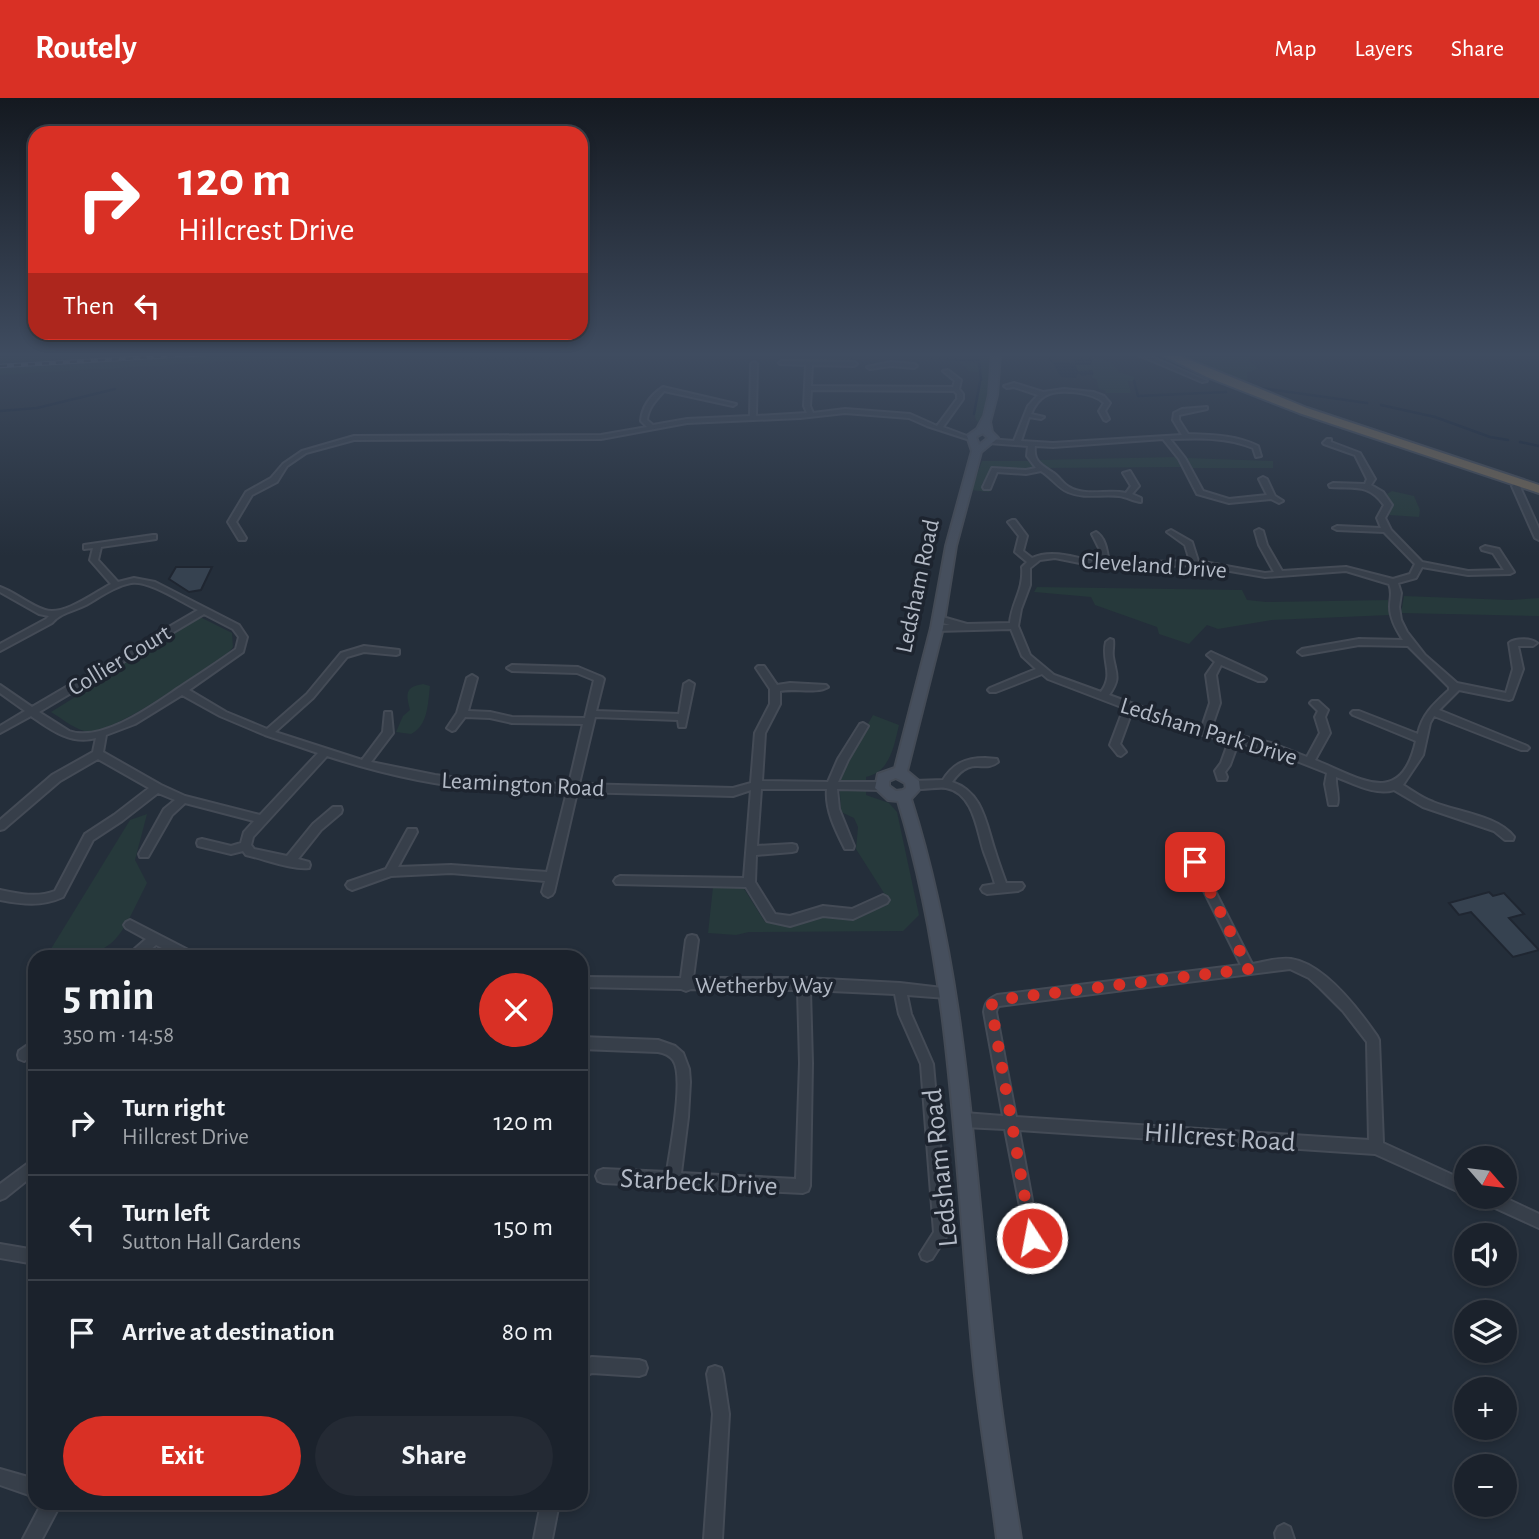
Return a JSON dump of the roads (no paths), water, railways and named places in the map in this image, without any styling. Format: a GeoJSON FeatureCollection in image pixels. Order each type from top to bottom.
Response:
{"type":"FeatureCollection","features":[{"type":"Feature","properties":{"kind":"highway"},"geometry":{"type":"LineString","coordinates":[[1331,421],[1539,489]]}},
{"type":"Feature","properties":{"kind":"main road","name":"Ledsham Road"},"geometry":{"type":"LineString","coordinates":[[900,773],[938,623],[951,546],[986,421]]}},
{"type":"Feature","properties":{"kind":"main road"},"geometry":{"type":"LineString","coordinates":[[900,773],[910,778],[908,791],[888,794],[881,786],[886,775],[900,773]]}},
{"type":"Feature","properties":{"kind":"main road","name":"Ledsham Road"},"geometry":{"type":"LineString","coordinates":[[908,791],[947,993],[964,1120],[985,1366],[1009,1539]]}},
{"type":"Feature","properties":{"kind":"street"},"geometry":{"type":"LineString","coordinates":[[644,421],[650,426]]}},
{"type":"Feature","properties":{"kind":"street"},"geometry":{"type":"LineString","coordinates":[[242,538],[232,522],[249,494],[274,481],[285,465],[304,452],[329,443],[379,436],[601,437],[685,421]]}},
{"type":"Feature","properties":{"kind":"street"},"geometry":{"type":"LineString","coordinates":[[924,421],[939,428],[981,438],[1032,444],[1186,436],[1252,440],[1258,456]]}},
{"type":"Feature","properties":{"kind":"street"},"geometry":{"type":"LineString","coordinates":[[939,428],[945,421]]}},
{"type":"Feature","properties":{"kind":"street"},"geometry":{"type":"LineString","coordinates":[[1016,442],[1024,421]]}},
{"type":"Feature","properties":{"kind":"street"},"geometry":{"type":"LineString","coordinates":[[1177,421],[1186,436]]}},
{"type":"Feature","properties":{"kind":"street"},"geometry":{"type":"LineString","coordinates":[[1116,432],[1123,439]]}},
{"type":"Feature","properties":{"kind":"street"},"geometry":{"type":"LineString","coordinates":[[1165,437],[1182,458],[1200,492],[1229,501],[1275,499],[1263,479]]}},
{"type":"Feature","properties":{"kind":"street"},"geometry":{"type":"LineString","coordinates":[[1326,443],[1358,454],[1371,479],[1367,486]]}},
{"type":"Feature","properties":{"kind":"street"},"geometry":{"type":"LineString","coordinates":[[1032,444],[1030,455],[1040,469],[1055,476],[1061,486],[1073,492],[1129,493],[1138,500]]}},
{"type":"Feature","properties":{"kind":"street"},"geometry":{"type":"LineString","coordinates":[[987,487],[992,471],[1026,472],[1040,469]]}},
{"type":"Feature","properties":{"kind":"street"},"geometry":{"type":"LineString","coordinates":[[1126,472],[1135,486],[1129,493]]}},
{"type":"Feature","properties":{"kind":"street"},"geometry":{"type":"LineString","coordinates":[[1521,483],[1516,486],[1539,538]]}},
{"type":"Feature","properties":{"kind":"street"},"geometry":{"type":"LineString","coordinates":[[1333,485],[1367,486],[1380,494],[1388,505],[1381,518],[1385,530],[1412,552],[1419,564],[1468,573],[1510,572],[1521,576]]}},
{"type":"Feature","properties":{"kind":"street"},"geometry":{"type":"LineString","coordinates":[[993,690],[1041,671],[1026,656],[1014,626],[1017,604],[1028,584],[1026,567],[1031,561],[1018,549],[1023,539],[1018,525]]}},
{"type":"Feature","properties":{"kind":"street"},"geometry":{"type":"LineString","coordinates":[[1337,528],[1385,530]]}},
{"type":"Feature","properties":{"kind":"street"},"geometry":{"type":"LineString","coordinates":[[1096,533],[1103,548],[1105,566]]}},
{"type":"Feature","properties":{"kind":"street"},"geometry":{"type":"LineString","coordinates":[[1178,533],[1189,544],[1195,563]]}},
{"type":"Feature","properties":{"kind":"street"},"geometry":{"type":"LineString","coordinates":[[1263,534],[1263,545],[1280,575]]}},
{"type":"Feature","properties":{"kind":"street"},"geometry":{"type":"LineString","coordinates":[[87,547],[153,537]]}},
{"type":"Feature","properties":{"kind":"street"},"geometry":{"type":"LineString","coordinates":[[98,545],[94,560],[116,585]]}},
{"type":"Feature","properties":{"kind":"street"},"geometry":{"type":"LineString","coordinates":[[1485,548],[1500,550],[1510,572]]}},
{"type":"Feature","properties":{"kind":"street","name":"Cleveland Drive"},"geometry":{"type":"LineString","coordinates":[[1031,561],[1055,556],[1105,566],[1195,563],[1252,574],[1280,575],[1346,569],[1393,582]]}},
{"type":"Feature","properties":{"kind":"street"},"geometry":{"type":"LineString","coordinates":[[1419,564],[1413,576],[1393,582],[1397,593],[1394,602],[1395,618],[1410,643],[1454,687],[1509,697],[1518,669],[1513,643],[1533,643]]}},
{"type":"Feature","properties":{"kind":"street"},"geometry":{"type":"LineString","coordinates":[[0,589],[42,612],[55,614],[70,610],[116,585],[143,581],[241,631],[243,643],[231,657],[181,690],[136,718],[101,735],[73,736],[0,688]]}},
{"type":"Feature","properties":{"kind":"street","name":"Collier Court"},"geometry":{"type":"LineString","coordinates":[[0,730],[204,610]]}},
{"type":"Feature","properties":{"kind":"street"},"geometry":{"type":"LineString","coordinates":[[0,649],[49,621],[55,614]]}},
{"type":"Feature","properties":{"kind":"street"},"geometry":{"type":"LineString","coordinates":[[938,623],[967,627],[1014,626]]}},
{"type":"Feature","properties":{"kind":"street"},"geometry":{"type":"LineString","coordinates":[[1301,652],[1360,642],[1410,643]]}},
{"type":"Feature","properties":{"kind":"street"},"geometry":{"type":"LineString","coordinates":[[1098,644],[1109,645],[1114,679],[1102,697]]}},
{"type":"Feature","properties":{"kind":"street"},"geometry":{"type":"LineString","coordinates":[[268,733],[310,696],[344,655],[356,650],[396,652]]}},
{"type":"Feature","properties":{"kind":"street"},"geometry":{"type":"LineString","coordinates":[[1205,733],[1215,703],[1211,675],[1215,658],[1261,679]]}},
{"type":"Feature","properties":{"kind":"street"},"geometry":{"type":"LineString","coordinates":[[318,666],[333,668]]}},
{"type":"Feature","properties":{"kind":"street"},"geometry":{"type":"LineString","coordinates":[[512,668],[578,670],[599,679],[548,892]]}},
{"type":"Feature","properties":{"kind":"street"},"geometry":{"type":"LineString","coordinates":[[761,668],[775,689],[775,704],[760,733],[750,883],[765,913],[771,918],[790,921],[823,911],[853,914],[883,900]]}},
{"type":"Feature","properties":{"kind":"street","name":"Ledsham Park Drive"},"geometry":{"type":"LineString","coordinates":[[1041,671],[1102,697],[1205,733],[1271,747],[1370,786],[1396,786]]}},
{"type":"Feature","properties":{"kind":"street"},"geometry":{"type":"LineString","coordinates":[[452,728],[462,714],[472,678]]}},
{"type":"Feature","properties":{"kind":"street"},"geometry":{"type":"LineString","coordinates":[[992,678],[1003,685]]}},
{"type":"Feature","properties":{"kind":"street"},"geometry":{"type":"LineString","coordinates":[[462,714],[490,715],[512,720],[683,717],[689,684]]}},
{"type":"Feature","properties":{"kind":"street"},"geometry":{"type":"LineString","coordinates":[[775,689],[790,686],[823,687]]}},
{"type":"Feature","properties":{"kind":"street"},"geometry":{"type":"LineString","coordinates":[[1454,687],[1451,696],[1432,711],[1425,723],[1418,755],[1396,786],[1427,804],[1505,831]]}},
{"type":"Feature","properties":{"kind":"street","name":"Leamington Road"},"geometry":{"type":"LineString","coordinates":[[181,690],[223,714],[268,733],[365,764],[449,782],[490,786],[733,792],[756,785],[881,786]]}},
{"type":"Feature","properties":{"kind":"street"},"geometry":{"type":"LineString","coordinates":[[1121,752],[1115,745],[1129,707]]}},
{"type":"Feature","properties":{"kind":"street"},"geometry":{"type":"LineString","coordinates":[[1309,762],[1324,738],[1320,717],[1322,707]]}},
{"type":"Feature","properties":{"kind":"street"},"geometry":{"type":"LineString","coordinates":[[1432,711],[1519,743]]}},
{"type":"Feature","properties":{"kind":"street"},"geometry":{"type":"LineString","coordinates":[[1362,712],[1421,739]]}},
{"type":"Feature","properties":{"kind":"street"},"geometry":{"type":"LineString","coordinates":[[365,764],[388,733],[388,714]]}},
{"type":"Feature","properties":{"kind":"street"},"geometry":{"type":"LineString","coordinates":[[849,846],[833,810],[830,786],[863,726]]}},
{"type":"Feature","properties":{"kind":"street"},"geometry":{"type":"LineString","coordinates":[[98,754],[101,735]]}},
{"type":"Feature","properties":{"kind":"street"},"geometry":{"type":"LineString","coordinates":[[1218,772],[1225,765],[1235,739]]}},
{"type":"Feature","properties":{"kind":"street"},"geometry":{"type":"LineString","coordinates":[[305,866],[250,852],[246,846],[248,835],[324,752]]}},
{"type":"Feature","properties":{"kind":"street"},"geometry":{"type":"LineString","coordinates":[[98,754],[157,788],[183,799],[262,819]]}},
{"type":"Feature","properties":{"kind":"street"},"geometry":{"type":"LineString","coordinates":[[1,825],[57,778],[98,754]]}},
{"type":"Feature","properties":{"kind":"street"},"geometry":{"type":"LineString","coordinates":[[946,784],[959,765],[993,762]]}},
{"type":"Feature","properties":{"kind":"street"},"geometry":{"type":"LineString","coordinates":[[1317,793],[1332,798],[1332,772]]}},
{"type":"Feature","properties":{"kind":"street"},"geometry":{"type":"LineString","coordinates":[[908,791],[954,785],[971,799],[979,814],[1002,887]]}},
{"type":"Feature","properties":{"kind":"street"},"geometry":{"type":"LineString","coordinates":[[0,895],[27,900],[51,898],[59,894],[89,837],[157,788]]}},
{"type":"Feature","properties":{"kind":"street"},"geometry":{"type":"LineString","coordinates":[[144,854],[168,812],[183,799]]}},
{"type":"Feature","properties":{"kind":"street"},"geometry":{"type":"LineString","coordinates":[[289,862],[317,827],[337,810]]}},
{"type":"Feature","properties":{"kind":"street"},"geometry":{"type":"LineString","coordinates":[[391,872],[392,865],[403,851],[412,832]]}},
{"type":"Feature","properties":{"kind":"street"},"geometry":{"type":"LineString","coordinates":[[1184,841],[1249,969]]}},
{"type":"Feature","properties":{"kind":"street"},"geometry":{"type":"LineString","coordinates":[[202,843],[231,850],[246,846]]}},
{"type":"Feature","properties":{"kind":"street"},"geometry":{"type":"LineString","coordinates":[[751,851],[792,848]]}},
{"type":"Feature","properties":{"kind":"street"},"geometry":{"type":"LineString","coordinates":[[352,885],[391,872],[462,869],[494,874],[552,877]]}},
{"type":"Feature","properties":{"kind":"street"},"geometry":{"type":"LineString","coordinates":[[621,881],[652,876],[750,883]]}},
{"type":"Feature","properties":{"kind":"street"},"geometry":{"type":"LineString","coordinates":[[987,888],[1018,886]]}},
{"type":"Feature","properties":{"kind":"street"},"geometry":{"type":"LineString","coordinates":[[130,925],[177,950]]}},
{"type":"Feature","properties":{"kind":"street"},"geometry":{"type":"LineString","coordinates":[[142,950],[155,938]]}},
{"type":"Feature","properties":{"kind":"street"},"geometry":{"type":"LineString","coordinates":[[686,986],[692,940]]}},
{"type":"Feature","properties":{"kind":"street"},"geometry":{"type":"LineString","coordinates":[[1032,1238],[991,1005],[1003,999],[1290,964],[1305,968],[1318,978],[1373,1040],[1376,1147]]}},
{"type":"Feature","properties":{"kind":"street","name":"Wetherby Way"},"geometry":{"type":"LineString","coordinates":[[588,982],[686,986],[804,983],[947,993]]}},
{"type":"Feature","properties":{"kind":"street","name":"Starbeck Drive"},"geometry":{"type":"LineString","coordinates":[[603,1176],[809,1187],[804,983]]}},
{"type":"Feature","properties":{"kind":"street","name":"Ledsham Road"},"geometry":{"type":"LineString","coordinates":[[900,988],[905,1014],[927,1064],[941,1234],[927,1254]]}},
{"type":"Feature","properties":{"kind":"street"},"geometry":{"type":"LineString","coordinates":[[588,1043],[658,1046],[667,1048],[679,1058],[684,1078],[673,1179]]}},
{"type":"Feature","properties":{"kind":"street"},"geometry":{"type":"LineString","coordinates":[[24,1055],[28,1049]]}},
{"type":"Feature","properties":{"kind":"street","name":"Hillcrest Road"},"geometry":{"type":"LineString","coordinates":[[964,1120],[1376,1147],[1454,1183]]}},
{"type":"Feature","properties":{"kind":"street"},"geometry":{"type":"LineString","coordinates":[[0,1192],[28,1171]]}},
{"type":"Feature","properties":{"kind":"street"},"geometry":{"type":"LineString","coordinates":[[1512,1209],[1539,1221]]}},
{"type":"Feature","properties":{"kind":"street"},"geometry":{"type":"LineString","coordinates":[[0,1251],[28,1256]]}},
{"type":"Feature","properties":{"kind":"street"},"geometry":{"type":"LineString","coordinates":[[588,1366],[639,1368]]}},
{"type":"Feature","properties":{"kind":"street"},"geometry":{"type":"LineString","coordinates":[[713,1539],[721,1414],[715,1374]]}},
{"type":"Feature","properties":{"kind":"street"},"geometry":{"type":"LineString","coordinates":[[0,1477],[28,1486]]}},
{"type":"Feature","properties":{"kind":"street"},"geometry":{"type":"LineString","coordinates":[[32,1539],[48,1510]]}},
{"type":"Feature","properties":{"kind":"street"},"geometry":{"type":"LineString","coordinates":[[543,1539],[549,1510]]}},
{"type":"Feature","properties":{"kind":"waterway"},"geometry":{"type":"LineString","coordinates":[[1447,421],[1490,437],[1508,440]]}},
{"type":"Feature","properties":{"kind":"waterway"},"geometry":{"type":"LineString","coordinates":[[1520,442],[1539,446]]}}]}
